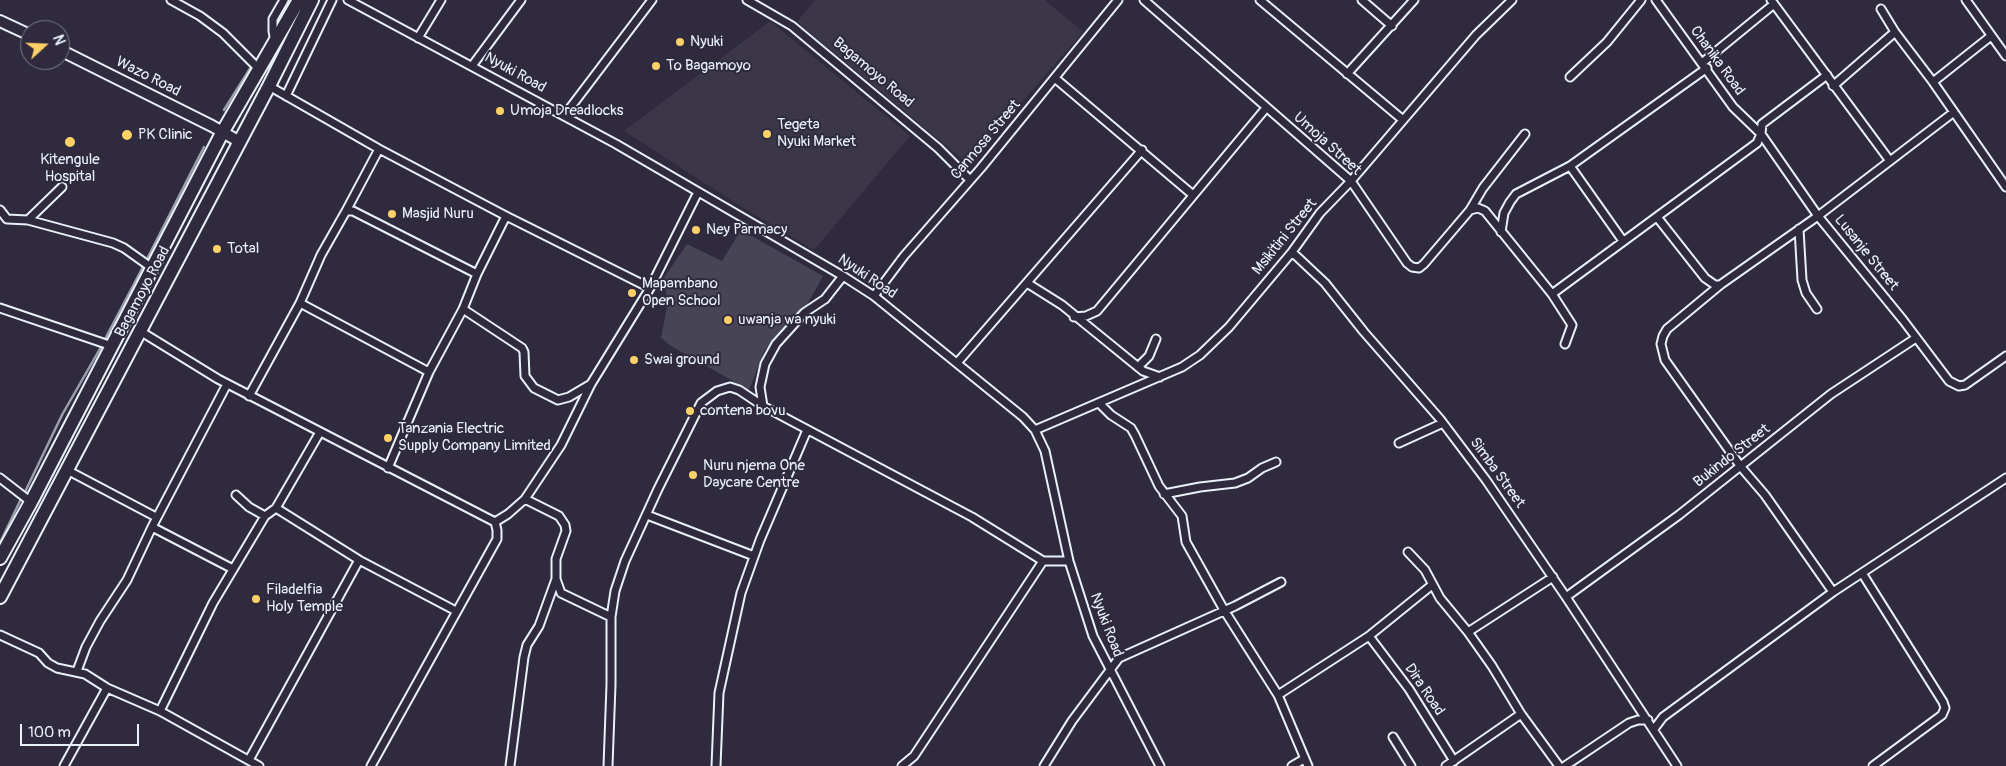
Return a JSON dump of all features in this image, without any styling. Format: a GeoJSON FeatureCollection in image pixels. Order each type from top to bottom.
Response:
{"type":"FeatureCollection","features":[{"type":"Feature","properties":{"kind":"highway","name":"Bagamoyo Road"},"geometry":{"type":"LineString","coordinates":[[0,597],[240,142],[312,0]]}},
{"type":"Feature","properties":{"kind":"highway","name":"Bagamoyo Road"},"geometry":{"type":"LineString","coordinates":[[0,558],[31,502],[222,133],[275,42],[292,2]]}},
{"type":"Feature","properties":{"kind":"main road"},"geometry":{"type":"LineString","coordinates":[[0,21],[20,30]]}},
{"type":"Feature","properties":{"kind":"main road","name":"Wazo Road"},"geometry":{"type":"LineString","coordinates":[[70,55],[240,142]]}},
{"type":"Feature","properties":{"kind":"street"},"geometry":{"type":"LineString","coordinates":[[171,0],[200,16],[223,33],[260,70]]}},
{"type":"Feature","properties":{"kind":"street"},"geometry":{"type":"LineString","coordinates":[[286,96],[332,0]]}},
{"type":"Feature","properties":{"kind":"street","name":"Nyuki Road"},"geometry":{"type":"LineString","coordinates":[[348,0],[564,116],[843,276],[874,296],[1023,417],[1035,430],[1049,465],[1069,561],[1093,636],[1160,766]]}},
{"type":"Feature","properties":{"kind":"street"},"geometry":{"type":"LineString","coordinates":[[418,38],[441,0]]}},
{"type":"Feature","properties":{"kind":"street"},"geometry":{"type":"LineString","coordinates":[[472,66],[520,0]]}},
{"type":"Feature","properties":{"kind":"street"},"geometry":{"type":"LineString","coordinates":[[564,116],[652,0]]}},
{"type":"Feature","properties":{"kind":"street","name":"Bagamoyo Road"},"geometry":{"type":"LineString","coordinates":[[747,0],[792,26],[938,148],[970,180]]}},
{"type":"Feature","properties":{"kind":"street","name":"Cannosa Street"},"geometry":{"type":"LineString","coordinates":[[874,296],[904,256],[1056,79],[1118,0]]}},
{"type":"Feature","properties":{"kind":"street","name":"Umoja Street"},"geometry":{"type":"LineString","coordinates":[[1144,0],[1351,181],[1408,263],[1416,268],[1424,264],[1470,210]]}},
{"type":"Feature","properties":{"kind":"street"},"geometry":{"type":"LineString","coordinates":[[1260,0],[1403,120]]}},
{"type":"Feature","properties":{"kind":"street"},"geometry":{"type":"LineString","coordinates":[[1362,0],[1392,26]]}},
{"type":"Feature","properties":{"kind":"street"},"geometry":{"type":"LineString","coordinates":[[1347,74],[1414,0]]}},
{"type":"Feature","properties":{"kind":"street","name":"Msikitini Street"},"geometry":{"type":"LineString","coordinates":[[1035,430],[1160,378],[1200,355],[1229,327],[1292,252],[1320,213],[1351,181],[1476,35],[1512,0]]}},
{"type":"Feature","properties":{"kind":"street"},"geometry":{"type":"LineString","coordinates":[[1570,77],[1607,42],[1641,0]]}},
{"type":"Feature","properties":{"kind":"street","name":"Chanika Road"},"geometry":{"type":"LineString","coordinates":[[1656,0],[1705,65],[1733,107],[1761,134]]}},
{"type":"Feature","properties":{"kind":"street"},"geometry":{"type":"LineString","coordinates":[[1966,0],[2006,56]]}},
{"type":"Feature","properties":{"kind":"street"},"geometry":{"type":"LineString","coordinates":[[1501,232],[1504,213],[1516,194],[1570,166],[1705,65],[1773,2],[1890,161]]}},
{"type":"Feature","properties":{"kind":"street"},"geometry":{"type":"LineString","coordinates":[[1881,9],[1895,32],[1933,82],[2006,187]]}},
{"type":"Feature","properties":{"kind":"street"},"geometry":{"type":"LineString","coordinates":[[1833,86],[1895,32]]}},
{"type":"Feature","properties":{"kind":"street"},"geometry":{"type":"LineString","coordinates":[[1933,82],[1991,36]]}},
{"type":"Feature","properties":{"kind":"street"},"geometry":{"type":"LineString","coordinates":[[1552,294],[1756,143],[1761,134],[1762,124],[1826,75]]}},
{"type":"Feature","properties":{"kind":"street"},"geometry":{"type":"LineString","coordinates":[[1056,79],[1193,195]]}},
{"type":"Feature","properties":{"kind":"street"},"geometry":{"type":"LineString","coordinates":[[269,86],[379,149],[506,216],[650,288]]}},
{"type":"Feature","properties":{"kind":"street"},"geometry":{"type":"LineString","coordinates":[[1074,317],[1086,316],[1097,311],[1266,108]]}},
{"type":"Feature","properties":{"kind":"street"},"geometry":{"type":"LineString","coordinates":[[1833,592],[1766,495],[1741,467],[1665,360],[1661,344],[1667,329],[1720,286],[1818,216],[1954,112]]}},
{"type":"Feature","properties":{"kind":"street"},"geometry":{"type":"LineString","coordinates":[[1470,210],[1482,188],[1525,134]]}},
{"type":"Feature","properties":{"kind":"street","name":"Lusanje Street"},"geometry":{"type":"LineString","coordinates":[[1761,134],[1818,216],[1945,377],[1954,384],[1965,385],[2006,356]]}},
{"type":"Feature","properties":{"kind":"street"},"geometry":{"type":"LineString","coordinates":[[249,396],[300,303],[322,255],[379,149]]}},
{"type":"Feature","properties":{"kind":"street"},"geometry":{"type":"LineString","coordinates":[[957,363],[1142,150]]}},
{"type":"Feature","properties":{"kind":"street"},"geometry":{"type":"LineString","coordinates":[[1570,166],[1623,241]]}},
{"type":"Feature","properties":{"kind":"street"},"geometry":{"type":"LineString","coordinates":[[28,220],[62,188]]}},
{"type":"Feature","properties":{"kind":"street"},"geometry":{"type":"LineString","coordinates":[[495,522],[508,514],[525,499],[568,432],[591,384],[650,288],[698,192]]}},
{"type":"Feature","properties":{"kind":"street"},"geometry":{"type":"LineString","coordinates":[[1470,210],[1481,209],[1552,294],[1572,325],[1565,344]]}},
{"type":"Feature","properties":{"kind":"street"},"geometry":{"type":"LineString","coordinates":[[0,210],[8,219],[28,220],[118,245],[152,268]]}},
{"type":"Feature","properties":{"kind":"street"},"geometry":{"type":"LineString","coordinates":[[346,211],[353,211],[477,274]]}},
{"type":"Feature","properties":{"kind":"street"},"geometry":{"type":"LineString","coordinates":[[388,468],[430,372],[463,309],[477,274],[506,216]]}},
{"type":"Feature","properties":{"kind":"street"},"geometry":{"type":"LineString","coordinates":[[1657,218],[1704,278],[1720,286]]}},
{"type":"Feature","properties":{"kind":"street"},"geometry":{"type":"LineString","coordinates":[[1799,229],[1802,280],[1806,292],[1816,309]]}},
{"type":"Feature","properties":{"kind":"street","name":"Simba Street"},"geometry":{"type":"LineString","coordinates":[[1292,252],[1325,283],[1364,332],[1444,423],[1553,577],[1654,729],[1676,766]]}},
{"type":"Feature","properties":{"kind":"street"},"geometry":{"type":"LineString","coordinates":[[764,406],[760,387],[765,364],[776,344],[804,313],[825,299],[843,276]]}},
{"type":"Feature","properties":{"kind":"street"},"geometry":{"type":"LineString","coordinates":[[1028,283],[1062,305],[1074,317],[1144,371],[1160,378]]}},
{"type":"Feature","properties":{"kind":"street"},"geometry":{"type":"LineString","coordinates":[[300,303],[430,372]]}},
{"type":"Feature","properties":{"kind":"street"},"geometry":{"type":"LineString","coordinates":[[0,308],[112,346]]}},
{"type":"Feature","properties":{"kind":"street"},"geometry":{"type":"LineString","coordinates":[[463,309],[522,348],[524,352],[525,376],[528,382],[541,391],[558,400],[569,397],[591,384]]}},
{"type":"Feature","properties":{"kind":"street"},"geometry":{"type":"LineString","coordinates":[[140,331],[249,396],[495,522],[497,540],[371,766]]}},
{"type":"Feature","properties":{"kind":"street","name":"Bukindo Street"},"geometry":{"type":"LineString","coordinates":[[1566,597],[1678,516],[1831,394],[1916,338]]}},
{"type":"Feature","properties":{"kind":"street"},"geometry":{"type":"LineString","coordinates":[[1138,366],[1149,356],[1156,339]]}},
{"type":"Feature","properties":{"kind":"street"},"geometry":{"type":"LineString","coordinates":[[77,671],[86,647],[100,621],[127,580],[156,517],[227,384]]}},
{"type":"Feature","properties":{"kind":"street"},"geometry":{"type":"LineString","coordinates":[[608,766],[612,685],[611,617],[616,591],[626,561],[646,514],[701,402],[717,391],[730,387],[972,517],[1043,561],[1069,561]]}},
{"type":"Feature","properties":{"kind":"street"},"geometry":{"type":"LineString","coordinates":[[1099,403],[1111,415],[1131,428],[1164,494],[1182,516],[1186,542],[1224,610],[1278,695],[1306,763],[1292,766]]}},
{"type":"Feature","properties":{"kind":"street"},"geometry":{"type":"LineString","coordinates":[[1399,443],[1444,423]]}},
{"type":"Feature","properties":{"kind":"street"},"geometry":{"type":"LineString","coordinates":[[716,766],[719,693],[732,629],[754,556],[807,430]]}},
{"type":"Feature","properties":{"kind":"street"},"geometry":{"type":"LineString","coordinates":[[160,711],[204,619],[265,516],[276,508],[320,432]]}},
{"type":"Feature","properties":{"kind":"street"},"geometry":{"type":"LineString","coordinates":[[1164,494],[1235,483],[1276,462]]}},
{"type":"Feature","properties":{"kind":"street"},"geometry":{"type":"LineString","coordinates":[[67,470],[156,517]]}},
{"type":"Feature","properties":{"kind":"street"},"geometry":{"type":"LineString","coordinates":[[0,478],[31,502]]}},
{"type":"Feature","properties":{"kind":"street"},"geometry":{"type":"LineString","coordinates":[[1654,729],[1663,717],[1833,592],[2006,478]]}},
{"type":"Feature","properties":{"kind":"street"},"geometry":{"type":"LineString","coordinates":[[236,495],[249,507],[265,516]]}},
{"type":"Feature","properties":{"kind":"street"},"geometry":{"type":"LineString","coordinates":[[525,499],[559,516],[566,525],[566,531],[556,559],[556,579],[561,593],[611,617]]}},
{"type":"Feature","properties":{"kind":"street"},"geometry":{"type":"LineString","coordinates":[[276,508],[358,560],[456,611]]}},
{"type":"Feature","properties":{"kind":"street"},"geometry":{"type":"LineString","coordinates":[[646,514],[754,556]]}},
{"type":"Feature","properties":{"kind":"street"},"geometry":{"type":"LineString","coordinates":[[152,527],[233,569]]}},
{"type":"Feature","properties":{"kind":"street"},"geometry":{"type":"LineString","coordinates":[[1408,552],[1424,570],[1440,598],[1468,632],[1492,666],[1521,714],[1559,766]]}},
{"type":"Feature","properties":{"kind":"street"},"geometry":{"type":"LineString","coordinates":[[249,760],[358,560]]}},
{"type":"Feature","properties":{"kind":"street"},"geometry":{"type":"LineString","coordinates":[[902,766],[914,756],[1043,561]]}},
{"type":"Feature","properties":{"kind":"street"},"geometry":{"type":"LineString","coordinates":[[1862,573],[1945,708],[1942,715],[1873,766]]}},
{"type":"Feature","properties":{"kind":"street"},"geometry":{"type":"LineString","coordinates":[[1468,632],[1553,577]]}},
{"type":"Feature","properties":{"kind":"street"},"geometry":{"type":"LineString","coordinates":[[510,766],[524,657],[527,645],[539,626],[556,579]]}},
{"type":"Feature","properties":{"kind":"street"},"geometry":{"type":"LineString","coordinates":[[1044,766],[1072,721],[1119,658],[1281,582]]}},
{"type":"Feature","properties":{"kind":"street"},"geometry":{"type":"LineString","coordinates":[[1278,695],[1369,636],[1432,585]]}},
{"type":"Feature","properties":{"kind":"street"},"geometry":{"type":"LineString","coordinates":[[0,635],[39,652],[48,663],[57,668],[85,674],[107,688],[160,711],[259,766]]}},
{"type":"Feature","properties":{"kind":"street","name":"Dira Road"},"geometry":{"type":"LineString","coordinates":[[1369,636],[1409,689],[1454,761]]}},
{"type":"Feature","properties":{"kind":"street"},"geometry":{"type":"LineString","coordinates":[[64,766],[107,688]]}},
{"type":"Feature","properties":{"kind":"street"},"geometry":{"type":"LineString","coordinates":[[1446,766],[1521,714]]}},
{"type":"Feature","properties":{"kind":"street"},"geometry":{"type":"LineString","coordinates":[[1565,766],[1629,723],[1638,720],[1648,720]]}},
{"type":"Feature","properties":{"kind":"street"},"geometry":{"type":"LineString","coordinates":[[1393,737],[1411,766]]}},
{"type":"Feature","properties":{"kind":"shaded area"},"geometry":{"type":"Polygon","coordinates":[[[815,0],[1045,0],[1083,32],[968,164],[797,22],[815,0]]]}},
{"type":"Feature","properties":{"kind":"shaded area","name":"Tegeta Nyuki Market"},"geometry":{"type":"Polygon","coordinates":[[[770,21],[910,136],[814,250],[737,204],[624,131],[770,21]]]}},
{"type":"Feature","properties":{"kind":"shaded area","name":"uwanja wa nyuki"},"geometry":{"type":"Polygon","coordinates":[[[741,230],[823,276],[808,303],[765,350],[749,390],[671,346],[661,338],[668,302],[663,279],[687,244],[722,261],[741,230]]]}},
{"type":"Feature","properties":{"kind":"waterway"},"geometry":{"type":"LineString","coordinates":[[224,110],[251,67]]}},
{"type":"Feature","properties":{"kind":"waterway"},"geometry":{"type":"LineString","coordinates":[[146,261],[204,147]]}},
{"type":"Feature","properties":{"kind":"waterway"},"geometry":{"type":"LineString","coordinates":[[104,341],[144,265]]}},
{"type":"Feature","properties":{"kind":"waterway"},"geometry":{"type":"LineString","coordinates":[[25,492],[62,415],[101,347]]}},
{"type":"Feature","properties":{"kind":"waterway"},"geometry":{"type":"LineString","coordinates":[[0,543],[20,501]]}},
{"type":"Feature","properties":{"kind":"place","name":"Nyuki"},"geometry":{"type":"Point","coordinates":[680,42]}},
{"type":"Feature","properties":{"kind":"place","name":"To Bagamoyo"},"geometry":{"type":"Point","coordinates":[656,66]}},
{"type":"Feature","properties":{"kind":"place","name":"Umoja Dreadlocks"},"geometry":{"type":"Point","coordinates":[500,111]}},
{"type":"Feature","properties":{"kind":"place","name":"Tegeta Nyuki Market"},"geometry":{"type":"Point","coordinates":[767,134]}},
{"type":"Feature","properties":{"kind":"place","name":"PK Clinic"},"geometry":{"type":"Point","coordinates":[127,135]}},
{"type":"Feature","properties":{"kind":"place","name":"Kitengule Hospital"},"geometry":{"type":"Point","coordinates":[70,142]}},
{"type":"Feature","properties":{"kind":"place","name":"Masjid Nuru"},"geometry":{"type":"Point","coordinates":[392,214]}},
{"type":"Feature","properties":{"kind":"place","name":"Ney Parmacy"},"geometry":{"type":"Point","coordinates":[696,230]}},
{"type":"Feature","properties":{"kind":"place","name":"Total"},"geometry":{"type":"Point","coordinates":[217,249]}},
{"type":"Feature","properties":{"kind":"place","name":"Mapambano Open School"},"geometry":{"type":"Point","coordinates":[632,293]}},
{"type":"Feature","properties":{"kind":"place","name":"uwanja wa nyuki"},"geometry":{"type":"Point","coordinates":[728,320]}},
{"type":"Feature","properties":{"kind":"place","name":"Swai ground"},"geometry":{"type":"Point","coordinates":[634,360]}},
{"type":"Feature","properties":{"kind":"place","name":"contena bovu"},"geometry":{"type":"Point","coordinates":[690,411]}},
{"type":"Feature","properties":{"kind":"place","name":"Tanzania Electric Supply Company Limited"},"geometry":{"type":"Point","coordinates":[388,438]}},
{"type":"Feature","properties":{"kind":"place","name":"Nuru njema One Daycare Centre"},"geometry":{"type":"Point","coordinates":[693,475]}},
{"type":"Feature","properties":{"kind":"place","name":"Filadelfia Holy Temple"},"geometry":{"type":"Point","coordinates":[256,599]}}]}
